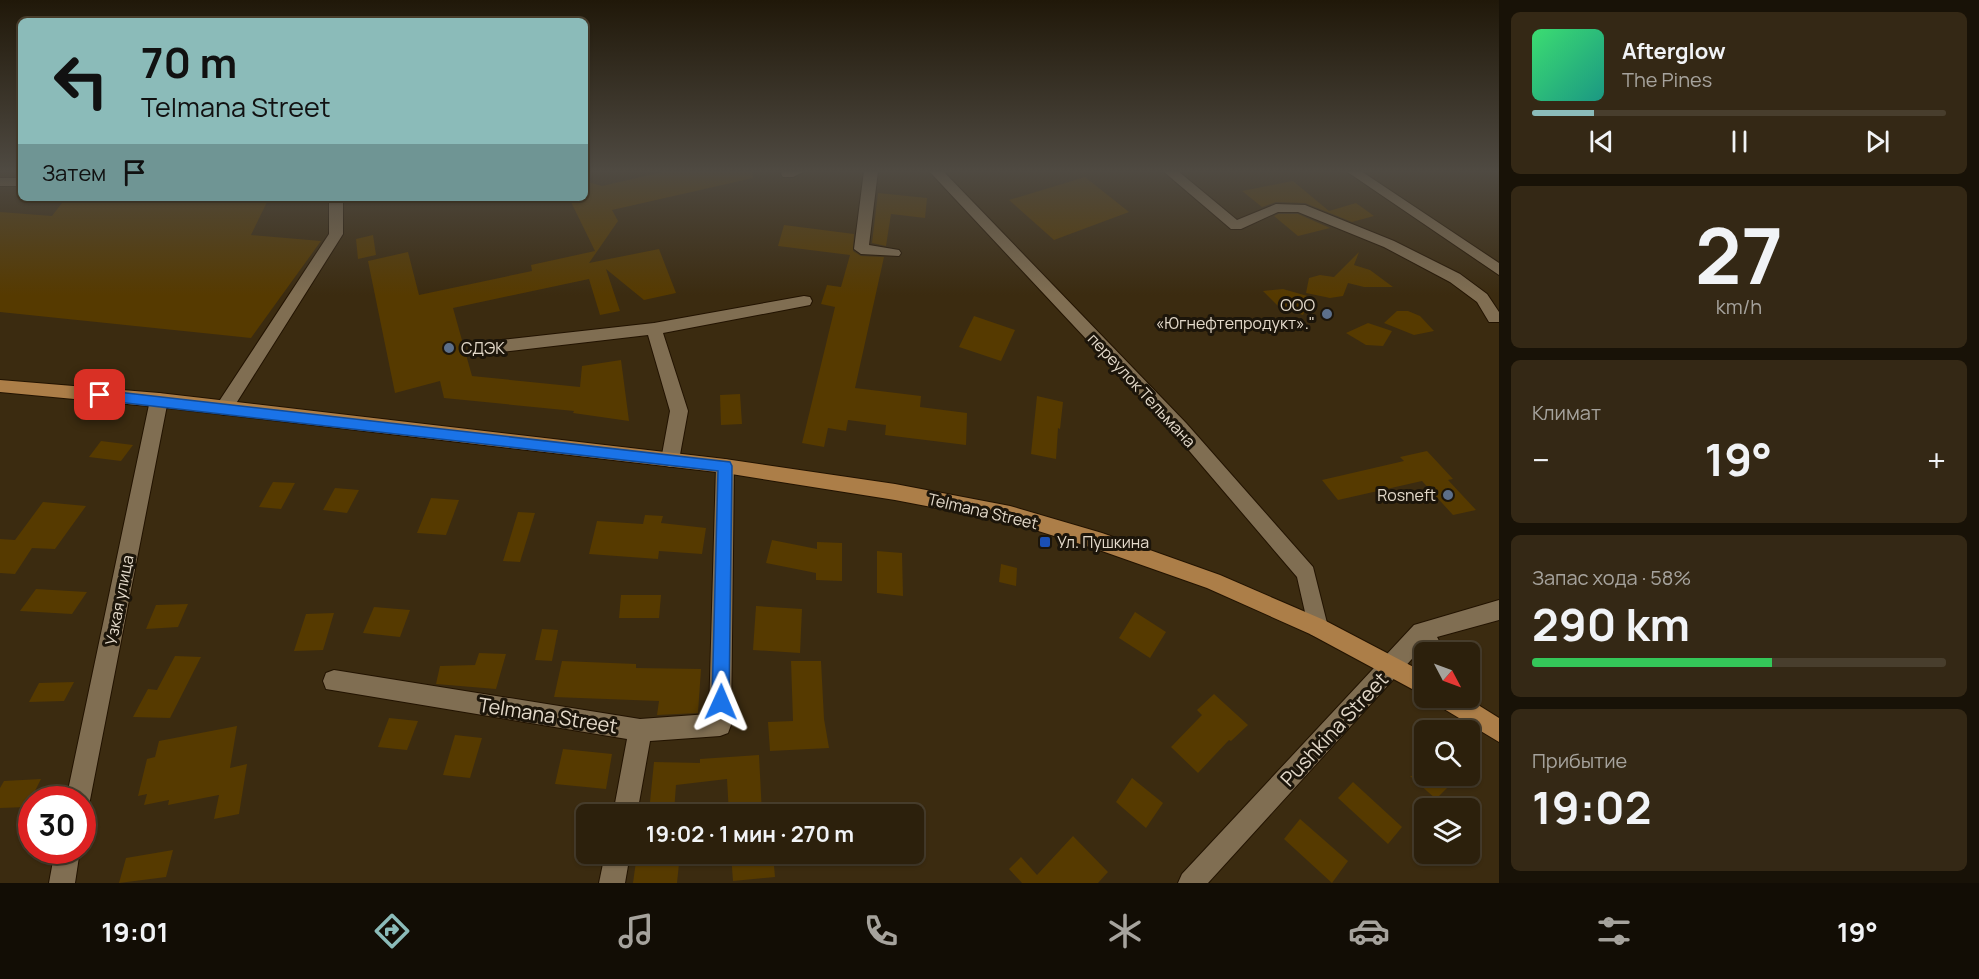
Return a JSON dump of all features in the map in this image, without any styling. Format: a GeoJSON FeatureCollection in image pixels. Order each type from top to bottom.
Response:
{"type":"FeatureCollection","features":[{"type":"Feature","properties":{"kind":"main road","name":"Telmana Street"},"geometry":{"type":"LineString","coordinates":[[0,386],[159,400],[670,459],[895,492],[1010,514],[1101,542],[1213,581],[1317,627],[1414,680]]}},
{"type":"Feature","properties":{"kind":"main road"},"geometry":{"type":"LineString","coordinates":[[1469,708],[1499,731]]}},
{"type":"Feature","properties":{"kind":"street"},"geometry":{"type":"LineString","coordinates":[[224,408],[336,234],[336,212]]}},
{"type":"Feature","properties":{"kind":"street"},"geometry":{"type":"LineString","coordinates":[[866,212],[861,249],[894,253]]}},
{"type":"Feature","properties":{"kind":"street","name":"переулок Тельмана"},"geometry":{"type":"LineString","coordinates":[[974,212],[1180,428],[1306,573],[1317,627]]}},
{"type":"Feature","properties":{"kind":"street"},"geometry":{"type":"LineString","coordinates":[[1219,212],[1236,226],[1267,212]]}},
{"type":"Feature","properties":{"kind":"street"},"geometry":{"type":"LineString","coordinates":[[1310,212],[1389,244],[1455,278],[1482,298],[1495,318]]}},
{"type":"Feature","properties":{"kind":"street"},"geometry":{"type":"LineString","coordinates":[[1412,212],[1499,270]]}},
{"type":"Feature","properties":{"kind":"street"},"geometry":{"type":"LineString","coordinates":[[484,348],[654,329],[804,301]]}},
{"type":"Feature","properties":{"kind":"street"},"geometry":{"type":"LineString","coordinates":[[654,329],[679,411],[670,459]]}},
{"type":"Feature","properties":{"kind":"street","name":"Узкая улица"},"geometry":{"type":"LineString","coordinates":[[81,786],[159,400]]}},
{"type":"Feature","properties":{"kind":"street","name":"Telmana Street"},"geometry":{"type":"LineString","coordinates":[[334,681],[640,730],[720,725],[725,466]]}},
{"type":"Feature","properties":{"kind":"street"},"geometry":{"type":"LineString","coordinates":[[1428,642],[1422,632],[1499,610]]}},
{"type":"Feature","properties":{"kind":"street","name":"Pushkina Street"},"geometry":{"type":"LineString","coordinates":[[1191,883],[1422,632]]}},
{"type":"Feature","properties":{"kind":"street"},"geometry":{"type":"LineString","coordinates":[[627,804],[640,730]]}},
{"type":"Feature","properties":{"kind":"street"},"geometry":{"type":"LineString","coordinates":[[62,883],[65,864]]}},
{"type":"Feature","properties":{"kind":"street"},"geometry":{"type":"LineString","coordinates":[[612,883],[616,864]]}},
{"type":"Feature","properties":{"kind":"building"},"geometry":{"type":"Polygon","coordinates":[[[0,212],[52,216],[55,212],[262,212],[251,235],[321,241],[251,338],[0,312],[0,212]]]}},
{"type":"Feature","properties":{"kind":"building"},"geometry":{"type":"Polygon","coordinates":[[[576,212],[613,212],[618,221],[589,263],[659,249],[676,293],[644,300],[606,269],[620,311],[600,315],[589,279],[453,308],[472,376],[580,387],[582,366],[621,360],[629,421],[573,413],[574,411],[444,398],[440,381],[395,393],[368,261],[408,252],[419,295],[532,271],[531,265],[595,251],[576,212]]]}},
{"type":"Feature","properties":{"kind":"building"},"geometry":{"type":"Polygon","coordinates":[[[876,212],[926,212],[925,218],[891,214],[886,246],[872,243],[876,212]]]}},
{"type":"Feature","properties":{"kind":"building"},"geometry":{"type":"Polygon","coordinates":[[[1023,212],[1128,212],[1054,240],[1023,212]]]}},
{"type":"Feature","properties":{"kind":"building"},"geometry":{"type":"Polygon","coordinates":[[[1328,212],[1369,212],[1374,216],[1352,222],[1328,212]]]}},
{"type":"Feature","properties":{"kind":"building"},"geometry":{"type":"Polygon","coordinates":[[[1298,214],[1330,228],[1298,236],[1274,216],[1298,214]]]}},
{"type":"Feature","properties":{"kind":"building"},"geometry":{"type":"Polygon","coordinates":[[[784,225],[854,234],[853,251],[861,256],[884,257],[855,388],[921,396],[920,407],[967,413],[966,445],[885,435],[886,425],[848,420],[846,431],[828,428],[824,447],[802,443],[835,307],[821,304],[827,285],[841,287],[850,255],[778,246],[784,225]]]}},
{"type":"Feature","properties":{"kind":"building"},"geometry":{"type":"Polygon","coordinates":[[[373,235],[376,255],[358,259],[356,239],[373,235]]]}},
{"type":"Feature","properties":{"kind":"building"},"geometry":{"type":"Polygon","coordinates":[[[1359,252],[1354,265],[1370,270],[1393,287],[1364,287],[1348,283],[1343,296],[1330,298],[1306,293],[1309,278],[1320,275],[1334,277],[1359,252]]]}},
{"type":"Feature","properties":{"kind":"building"},"geometry":{"type":"Polygon","coordinates":[[[1283,289],[1311,297],[1303,315],[1280,308],[1263,291],[1283,289]]]}},
{"type":"Feature","properties":{"kind":"building"},"geometry":{"type":"Polygon","coordinates":[[[1397,311],[1408,311],[1420,316],[1434,331],[1414,335],[1384,323],[1397,311]]]}},
{"type":"Feature","properties":{"kind":"building"},"geometry":{"type":"Polygon","coordinates":[[[974,316],[1015,330],[1001,361],[959,347],[974,316]]]}},
{"type":"Feature","properties":{"kind":"building"},"geometry":{"type":"Polygon","coordinates":[[[1368,323],[1392,331],[1383,346],[1366,345],[1346,333],[1368,323]]]}},
{"type":"Feature","properties":{"kind":"building"},"geometry":{"type":"Polygon","coordinates":[[[740,394],[742,424],[721,425],[720,395],[740,394]]]}},
{"type":"Feature","properties":{"kind":"building"},"geometry":{"type":"Polygon","coordinates":[[[1037,396],[1063,402],[1056,459],[1031,454],[1037,396]]]}},
{"type":"Feature","properties":{"kind":"building"},"geometry":{"type":"Polygon","coordinates":[[[101,441],[133,445],[121,461],[89,457],[101,441]]]}},
{"type":"Feature","properties":{"kind":"building"},"geometry":{"type":"Polygon","coordinates":[[[1427,451],[1453,479],[1448,480],[1476,510],[1453,515],[1422,481],[1338,500],[1322,480],[1404,461],[1400,457],[1427,451]]]}},
{"type":"Feature","properties":{"kind":"building"},"geometry":{"type":"Polygon","coordinates":[[[273,482],[295,483],[281,509],[259,507],[273,482]]]}},
{"type":"Feature","properties":{"kind":"building"},"geometry":{"type":"Polygon","coordinates":[[[335,488],[359,490],[347,513],[323,510],[335,488]]]}},
{"type":"Feature","properties":{"kind":"building"},"geometry":{"type":"Polygon","coordinates":[[[431,498],[459,500],[446,535],[417,533],[431,498]]]}},
{"type":"Feature","properties":{"kind":"building"},"geometry":{"type":"Polygon","coordinates":[[[43,502],[86,506],[55,549],[32,548],[15,574],[0,573],[0,539],[15,540],[43,502]]]}},
{"type":"Feature","properties":{"kind":"building"},"geometry":{"type":"Polygon","coordinates":[[[518,512],[535,513],[520,562],[503,561],[518,512]]]}},
{"type":"Feature","properties":{"kind":"building"},"geometry":{"type":"Polygon","coordinates":[[[645,515],[663,516],[661,523],[706,528],[702,554],[659,551],[658,559],[589,554],[597,521],[643,524],[645,515]]]}},
{"type":"Feature","properties":{"kind":"building"},"geometry":{"type":"Polygon","coordinates":[[[772,540],[817,549],[817,542],[842,543],[842,581],[816,580],[816,573],[766,563],[772,540]]]}},
{"type":"Feature","properties":{"kind":"building"},"geometry":{"type":"Polygon","coordinates":[[[877,551],[902,553],[903,596],[877,593],[877,551]]]}},
{"type":"Feature","properties":{"kind":"building"},"geometry":{"type":"Polygon","coordinates":[[[1001,564],[1017,568],[1016,586],[999,582],[1001,564]]]}},
{"type":"Feature","properties":{"kind":"building"},"geometry":{"type":"Polygon","coordinates":[[[36,589],[87,592],[72,614],[20,611],[36,589]]]}},
{"type":"Feature","properties":{"kind":"building"},"geometry":{"type":"Polygon","coordinates":[[[621,595],[661,595],[659,618],[619,618],[621,595]]]}},
{"type":"Feature","properties":{"kind":"building"},"geometry":{"type":"Polygon","coordinates":[[[188,604],[178,627],[146,629],[156,605],[188,604]]]}},
{"type":"Feature","properties":{"kind":"building"},"geometry":{"type":"Polygon","coordinates":[[[756,606],[802,609],[800,653],[753,650],[756,606]]]}},
{"type":"Feature","properties":{"kind":"building"},"geometry":{"type":"Polygon","coordinates":[[[374,607],[410,610],[400,637],[363,633],[374,607]]]}},
{"type":"Feature","properties":{"kind":"building"},"geometry":{"type":"Polygon","coordinates":[[[1135,612],[1166,632],[1150,658],[1119,638],[1135,612]]]}},
{"type":"Feature","properties":{"kind":"building"},"geometry":{"type":"Polygon","coordinates":[[[334,613],[323,650],[294,651],[306,614],[334,613]]]}},
{"type":"Feature","properties":{"kind":"building"},"geometry":{"type":"Polygon","coordinates":[[[542,629],[558,630],[552,661],[535,660],[542,629]]]}},
{"type":"Feature","properties":{"kind":"building"},"geometry":{"type":"Polygon","coordinates":[[[479,653],[506,654],[496,689],[436,684],[440,666],[475,665],[479,653]]]}},
{"type":"Feature","properties":{"kind":"building"},"geometry":{"type":"Polygon","coordinates":[[[175,656],[201,657],[170,718],[133,717],[148,689],[157,690],[175,656]]]}},
{"type":"Feature","properties":{"kind":"building"},"geometry":{"type":"Polygon","coordinates":[[[562,661],[636,664],[636,668],[701,669],[698,713],[657,715],[659,701],[554,697],[562,661]]]}},
{"type":"Feature","properties":{"kind":"building"},"geometry":{"type":"Polygon","coordinates":[[[791,661],[821,661],[824,719],[829,748],[770,751],[768,722],[793,721],[791,661]]]}},
{"type":"Feature","properties":{"kind":"building"},"geometry":{"type":"Polygon","coordinates":[[[74,682],[64,701],[29,702],[39,683],[74,682]]]}},
{"type":"Feature","properties":{"kind":"building"},"geometry":{"type":"Polygon","coordinates":[[[1214,694],[1248,725],[1231,741],[1229,740],[1198,773],[1171,747],[1202,715],[1197,710],[1214,694]]]}},
{"type":"Feature","properties":{"kind":"building"},"geometry":{"type":"Polygon","coordinates":[[[389,718],[418,721],[407,750],[378,747],[389,718]]]}},
{"type":"Feature","properties":{"kind":"building"},"geometry":{"type":"Polygon","coordinates":[[[237,726],[230,768],[247,764],[239,814],[214,819],[219,795],[168,805],[169,800],[144,805],[147,794],[138,796],[147,759],[155,757],[159,741],[237,726]]]}},
{"type":"Feature","properties":{"kind":"building"},"geometry":{"type":"Polygon","coordinates":[[[455,735],[482,738],[470,778],[443,775],[455,735]]]}},
{"type":"Feature","properties":{"kind":"building"},"geometry":{"type":"Polygon","coordinates":[[[563,749],[612,754],[606,789],[555,784],[563,749]]]}},
{"type":"Feature","properties":{"kind":"building"},"geometry":{"type":"Polygon","coordinates":[[[759,755],[761,804],[728,804],[727,779],[676,785],[675,804],[650,804],[654,762],[700,763],[700,759],[759,755]]]}},
{"type":"Feature","properties":{"kind":"building"},"geometry":{"type":"Polygon","coordinates":[[[1132,778],[1163,803],[1146,828],[1116,802],[1132,778]]]}},
{"type":"Feature","properties":{"kind":"building"},"geometry":{"type":"Polygon","coordinates":[[[41,779],[38,786],[18,786],[18,807],[0,808],[0,788],[4,781],[41,779]]]}},
{"type":"Feature","properties":{"kind":"building"},"geometry":{"type":"Polygon","coordinates":[[[1353,782],[1402,827],[1388,844],[1338,798],[1353,782]]]}},
{"type":"Feature","properties":{"kind":"building"},"geometry":{"type":"Polygon","coordinates":[[[1421,786],[1449,786],[1437,798],[1421,786]]]}},
{"type":"Feature","properties":{"kind":"building"},"geometry":{"type":"Polygon","coordinates":[[[1300,819],[1348,861],[1332,883],[1284,839],[1300,819]]]}},
{"type":"Feature","properties":{"kind":"building"},"geometry":{"type":"Polygon","coordinates":[[[1073,836],[1108,872],[1098,883],[1022,883],[1009,869],[1021,857],[1037,875],[1073,836]]]}},
{"type":"Feature","properties":{"kind":"building"},"geometry":{"type":"Polygon","coordinates":[[[173,850],[166,877],[119,883],[126,858],[173,850]]]}},
{"type":"Feature","properties":{"kind":"building"},"geometry":{"type":"Polygon","coordinates":[[[636,864],[679,864],[677,883],[633,883],[636,864]]]}},
{"type":"Feature","properties":{"kind":"building"},"geometry":{"type":"Polygon","coordinates":[[[732,864],[774,864],[775,877],[733,881],[732,864]]]}},
{"type":"Feature","properties":{"kind":"place","name":"ООО «Югнефтепродукт».\""},"geometry":{"type":"Point","coordinates":[1327,314]}},
{"type":"Feature","properties":{"kind":"place","name":"СДЭК"},"geometry":{"type":"Point","coordinates":[449,348]}},
{"type":"Feature","properties":{"kind":"place","name":"Rosneft"},"geometry":{"type":"Point","coordinates":[1448,495]}},
{"type":"Feature","properties":{"kind":"place","name":"Ул. Пушкина"},"geometry":{"type":"Point","coordinates":[1045,542]}},
{"type":"Feature","properties":{"kind":"route"},"geometry":{"type":"LineString","coordinates":[[100,395],[725,466],[721,702]]}}]}
